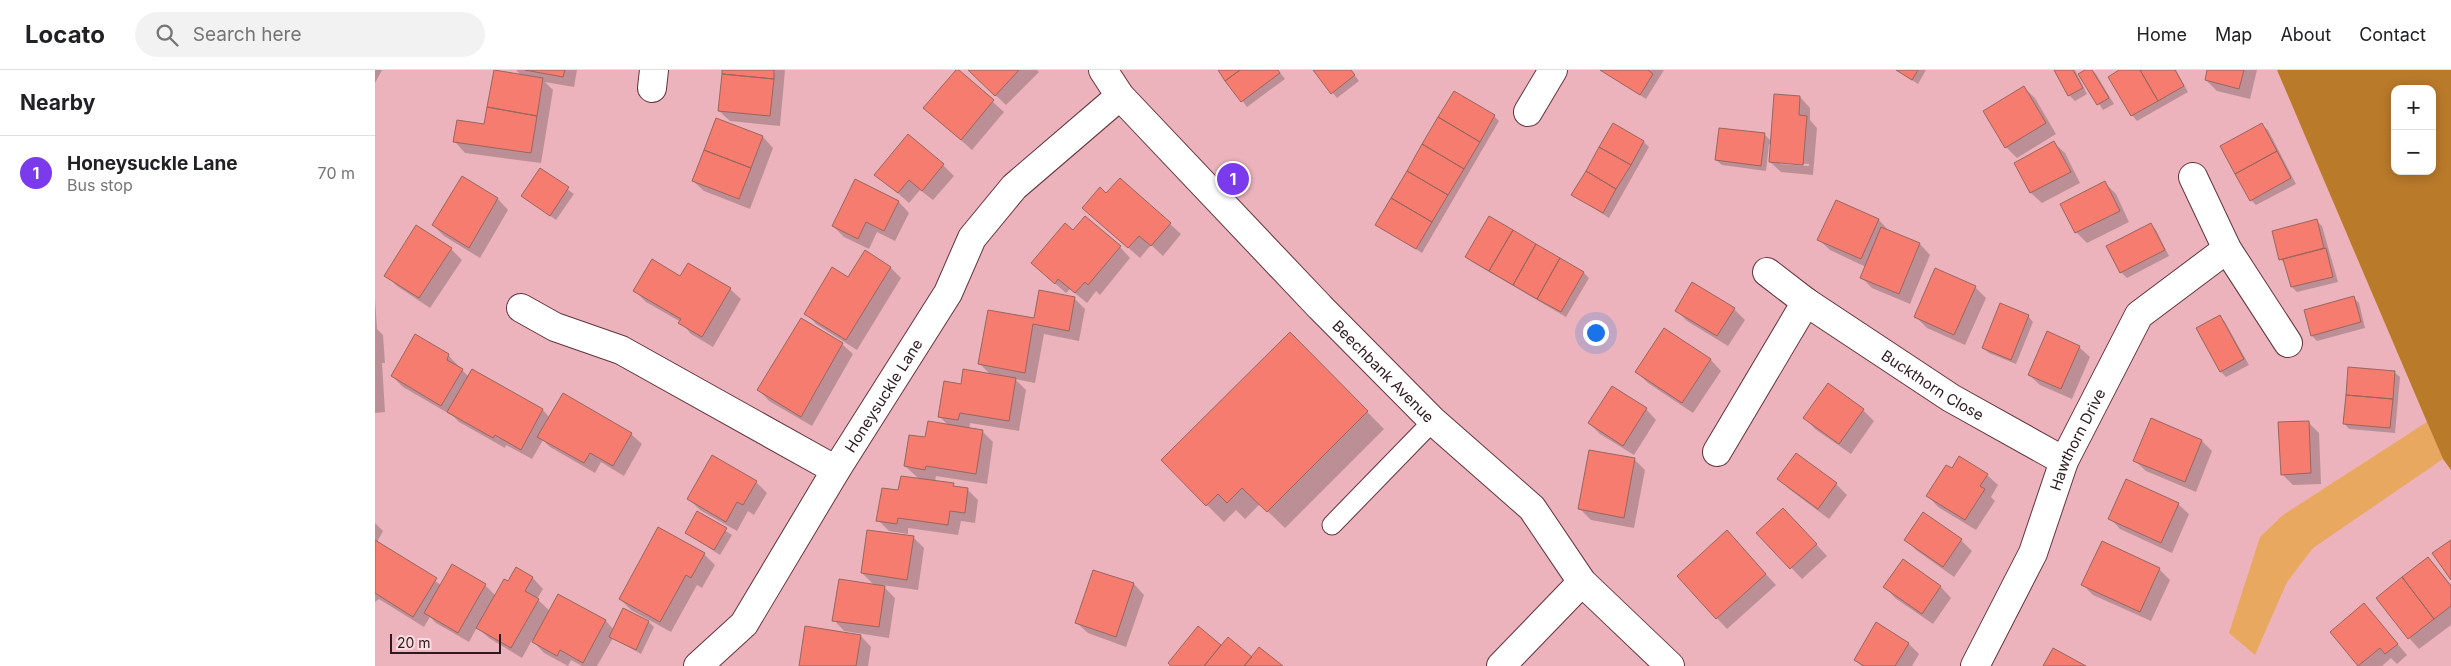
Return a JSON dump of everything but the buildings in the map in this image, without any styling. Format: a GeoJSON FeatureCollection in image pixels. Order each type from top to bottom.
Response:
{"type":"FeatureCollection","features":[{"type":"Feature","properties":{"kind":"street","name":"Beechbank Avenue"},"geometry":{"type":"LineString","coordinates":[[1103,70],[1120,96],[1320,307],[1433,422],[1532,508],[1582,582],[1670,666]]}},
{"type":"Feature","properties":{"kind":"street"},"geometry":{"type":"LineString","coordinates":[[1528,112],[1553,70]]}},
{"type":"Feature","properties":{"kind":"street","name":"Honeysuckle Lane"},"geometry":{"type":"LineString","coordinates":[[699,666],[744,624],[836,470],[948,293],[972,238],[1014,187],[1120,96]]}},
{"type":"Feature","properties":{"kind":"street"},"geometry":{"type":"LineString","coordinates":[[2193,178],[2227,249],[2288,343]]}},
{"type":"Feature","properties":{"kind":"street","name":"Hawthorn Drive"},"geometry":{"type":"LineString","coordinates":[[1975,666],[2033,553],[2065,461],[2139,316],[2227,249]]}},
{"type":"Feature","properties":{"kind":"street","name":"Buckthorn Close"},"geometry":{"type":"LineString","coordinates":[[1767,272],[1806,302],[1951,398],[2065,461]]}},
{"type":"Feature","properties":{"kind":"street"},"geometry":{"type":"LineString","coordinates":[[1717,452],[1806,302]]}},
{"type":"Feature","properties":{"kind":"street","name":"Honeysuckle Lane"},"geometry":{"type":"LineString","coordinates":[[521,308],[555,327],[621,350],[836,470]]}},
{"type":"Feature","properties":{"kind":"street"},"geometry":{"type":"LineString","coordinates":[[1501,666],[1582,582]]}},
{"type":"Feature","properties":{"kind":"lane"},"geometry":{"type":"LineString","coordinates":[[1332,525],[1433,422]]}},
{"type":"Feature","properties":{"kind":"shaded area"},"geometry":{"type":"Polygon","coordinates":[[[2277,70],[2451,70],[2451,470],[2443,459],[2277,70]]]}},
{"type":"Feature","properties":{"kind":"shaded area"},"geometry":{"type":"Polygon","coordinates":[[[2427,422],[2443,459],[2313,548],[2287,582],[2255,655],[2229,633],[2260,537],[2283,515],[2427,422]]]}},
{"type":"Feature","properties":{"kind":"place","name":"Honeysuckle Lane"},"geometry":{"type":"Point","coordinates":[1233,179]}}]}
